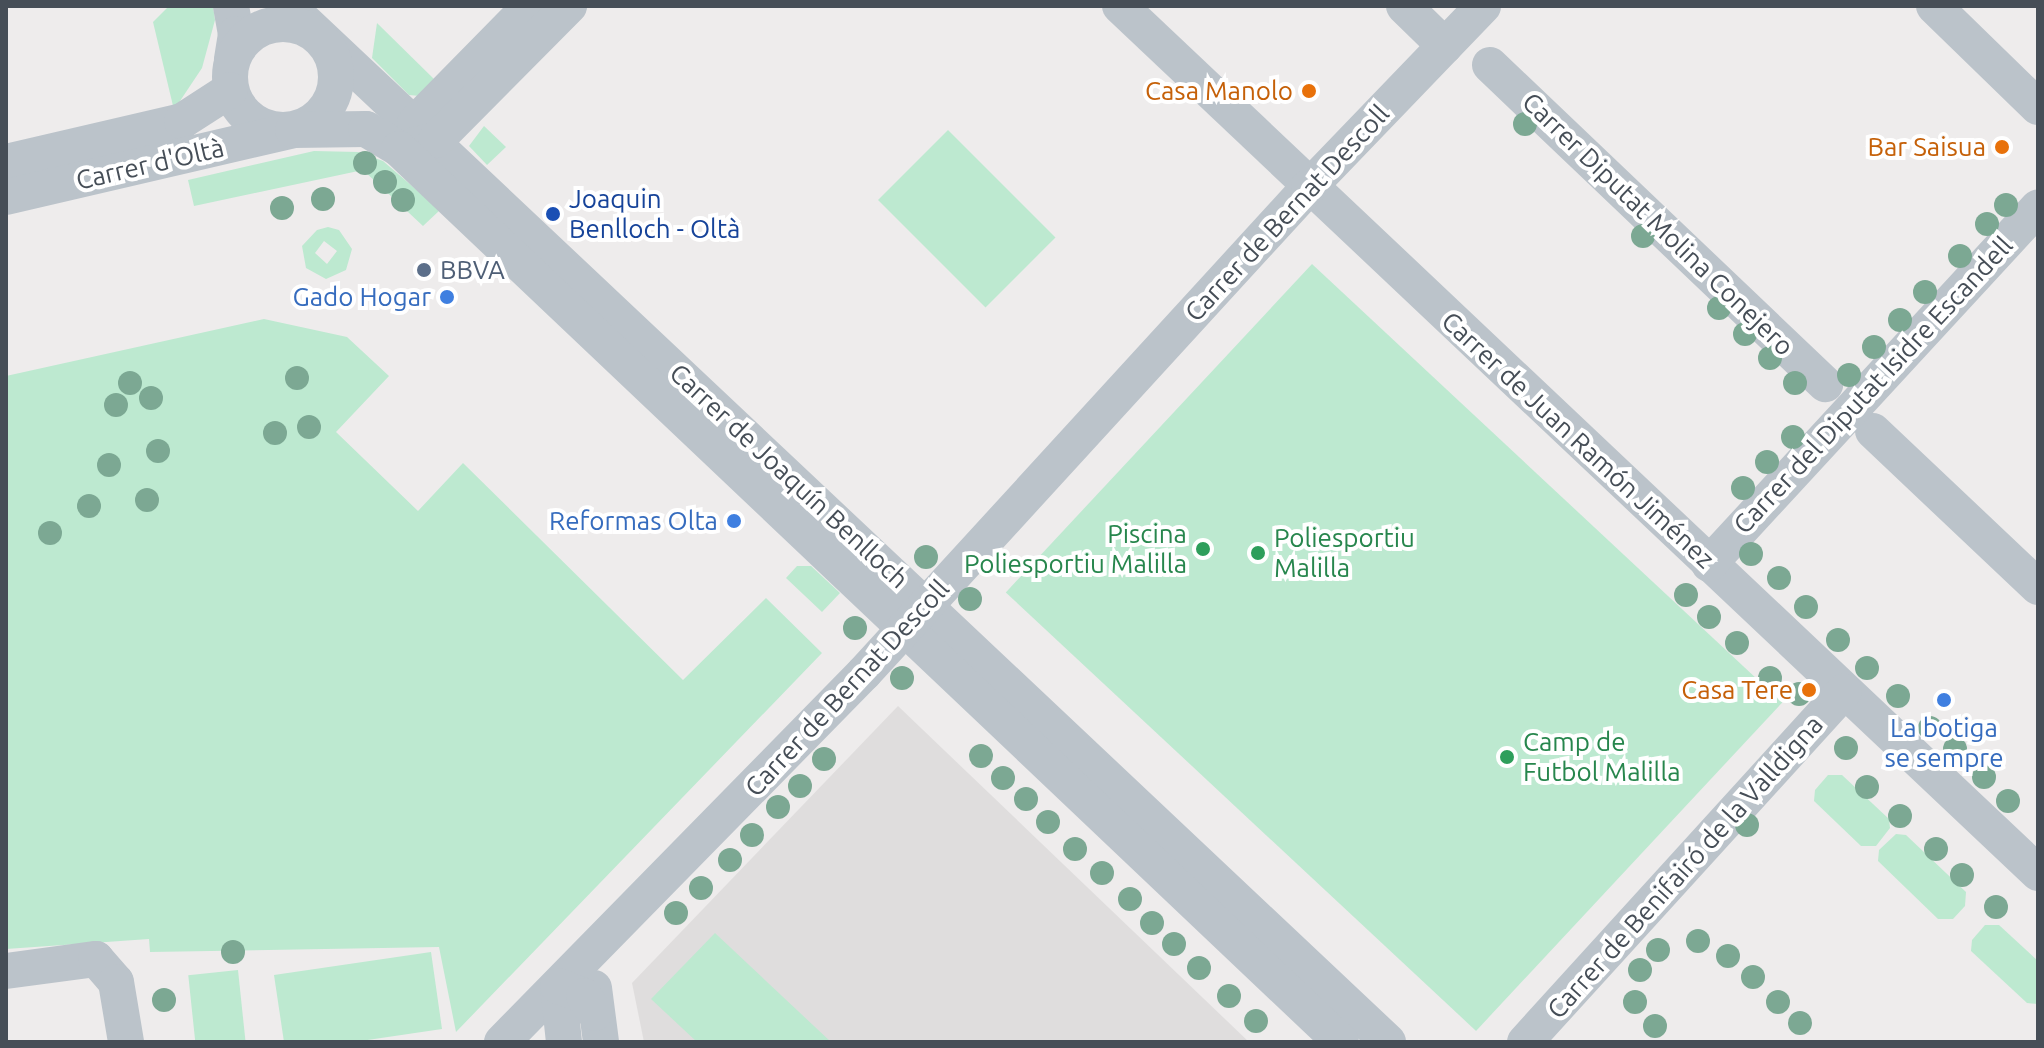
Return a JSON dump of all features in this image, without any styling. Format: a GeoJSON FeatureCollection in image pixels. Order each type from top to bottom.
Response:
{"type":"FeatureCollection","features":[{"type":"Feature","properties":{"kind":"street"},"geometry":{"type":"LineString","coordinates":[[231,6],[236,34],[231,75],[253,121],[269,129],[293,130],[319,117],[335,88],[335,66],[320,38],[294,25],[272,25],[246,38],[231,75]]}},
{"type":"Feature","properties":{"kind":"street","name":"Carrer de Joaquín Benlloch"},"geometry":{"type":"LineString","coordinates":[[288,6],[417,137],[915,616],[1341,1042]]}},
{"type":"Feature","properties":{"kind":"street"},"geometry":{"type":"LineString","coordinates":[[417,137],[530,6]]}},
{"type":"Feature","properties":{"kind":"street"},"geometry":{"type":"LineString","coordinates":[[417,137],[569,6]]}},
{"type":"Feature","properties":{"kind":"street","name":"Carrer de Juan Ramón Jiménez"},"geometry":{"type":"LineString","coordinates":[[1120,6],[2038,873]]}},
{"type":"Feature","properties":{"kind":"street"},"geometry":{"type":"LineString","coordinates":[[1404,6],[1445,46]]}},
{"type":"Feature","properties":{"kind":"street","name":"Carrer de Bernat Descoll"},"geometry":{"type":"LineString","coordinates":[[502,1042],[592,954],[915,616],[1309,187],[1483,6]]}},
{"type":"Feature","properties":{"kind":"street"},"geometry":{"type":"LineString","coordinates":[[1934,6],[2038,107]]}},
{"type":"Feature","properties":{"kind":"street","name":"Carrer Diputat Molina Conejero"},"geometry":{"type":"LineString","coordinates":[[1490,65],[1825,384]]}},
{"type":"Feature","properties":{"kind":"street","name":"Carrer d'Oltà"},"geometry":{"type":"LineString","coordinates":[[6,162],[182,121],[231,75]]}},
{"type":"Feature","properties":{"kind":"street","name":"Carrer de Joaquín Benlloch"},"geometry":{"type":"LineString","coordinates":[[293,130],[366,129],[417,137]]}},
{"type":"Feature","properties":{"kind":"street","name":"Carrer d'Oltà"},"geometry":{"type":"LineString","coordinates":[[6,197],[293,130]]}},
{"type":"Feature","properties":{"kind":"street","name":"Carrer del Diputat Isidre Escandell"},"geometry":{"type":"LineString","coordinates":[[1709,564],[2038,208]]}},
{"type":"Feature","properties":{"kind":"street"},"geometry":{"type":"LineString","coordinates":[[1873,431],[2038,587]]}},
{"type":"Feature","properties":{"kind":"street","name":"Carrer de Joaquín Benlloch"},"geometry":{"type":"LineString","coordinates":[[915,616],[1388,1042]]}},
{"type":"Feature","properties":{"kind":"street","name":"Carrer de Benifairó de la Valldigna"},"geometry":{"type":"LineString","coordinates":[[1525,1042],[1844,691]]}},
{"type":"Feature","properties":{"kind":"street"},"geometry":{"type":"LineString","coordinates":[[592,954],[598,1027]]}},
{"type":"Feature","properties":{"kind":"street"},"geometry":{"type":"LineString","coordinates":[[6,971],[96,959],[116,982],[126,1042]]}},
{"type":"Feature","properties":{"kind":"street"},"geometry":{"type":"LineString","coordinates":[[564,1042],[558,986],[584,996],[598,1027]]}},
{"type":"Feature","properties":{"kind":"shaded area"},"geometry":{"type":"Polygon","coordinates":[[[898,706],[1249,1042],[644,1042],[632,983],[898,706]]]}},
{"type":"Feature","properties":{"kind":"green space"},"geometry":{"type":"Polygon","coordinates":[[[169,6],[213,6],[215,20],[202,68],[174,110],[153,22],[169,6]]]}},
{"type":"Feature","properties":{"kind":"green space"},"geometry":{"type":"Polygon","coordinates":[[[377,23],[436,81],[420,96],[409,95],[372,58],[377,23]]]}},
{"type":"Feature","properties":{"kind":"green space"},"geometry":{"type":"Polygon","coordinates":[[[484,126],[506,147],[487,165],[469,146],[484,126]]]}},
{"type":"Feature","properties":{"kind":"green space"},"geometry":{"type":"Polygon","coordinates":[[[948,130],[1055,237],[985,307],[878,200],[948,130]]]}},
{"type":"Feature","properties":{"kind":"green space"},"geometry":{"type":"Polygon","coordinates":[[[314,151],[358,152],[383,161],[440,210],[423,226],[363,170],[194,206],[188,180],[314,151]]]}},
{"type":"Feature","properties":{"kind":"green space"},"geometry":{"type":"Polygon","coordinates":[[[328,227],[339,230],[352,249],[346,270],[326,279],[306,268],[302,246],[317,230],[328,227]],[[324,241],[315,253],[327,264],[337,251],[324,241]]]}},
{"type":"Feature","properties":{"kind":"green space"},"geometry":{"type":"Polygon","coordinates":[[[1312,264],[1782,703],[1476,1031],[1006,592],[1312,264]]]}},
{"type":"Feature","properties":{"kind":"green space"},"geometry":{"type":"Polygon","coordinates":[[[264,319],[347,337],[389,376],[336,432],[418,511],[463,463],[683,680],[766,598],[822,653],[456,1032],[439,947],[150,952],[149,939],[6,949],[6,376],[264,319]]]}},
{"type":"Feature","properties":{"kind":"green space"},"geometry":{"type":"Polygon","coordinates":[[[797,566],[811,566],[840,593],[822,612],[786,578],[797,566]]]}},
{"type":"Feature","properties":{"kind":"green space"},"geometry":{"type":"Polygon","coordinates":[[[1828,775],[1842,775],[1889,819],[1890,828],[1876,846],[1861,846],[1814,801],[1815,790],[1828,775]]]}},
{"type":"Feature","properties":{"kind":"green space"},"geometry":{"type":"Polygon","coordinates":[[[1896,834],[1906,835],[1966,892],[1965,906],[1953,919],[1938,919],[1878,861],[1879,850],[1896,834]]]}},
{"type":"Feature","properties":{"kind":"green space"},"geometry":{"type":"Polygon","coordinates":[[[1985,925],[1999,925],[2038,961],[2038,1004],[2027,1003],[1971,951],[1972,940],[1985,925]]]}},
{"type":"Feature","properties":{"kind":"green space"},"geometry":{"type":"Polygon","coordinates":[[[715,933],[831,1042],[697,1042],[651,999],[715,933]]]}},
{"type":"Feature","properties":{"kind":"green space"},"geometry":{"type":"Polygon","coordinates":[[[431,952],[442,1029],[354,1042],[284,1042],[274,975],[431,952]]]}},
{"type":"Feature","properties":{"kind":"green space"},"geometry":{"type":"Polygon","coordinates":[[[238,970],[246,1042],[195,1042],[188,975],[238,970]]]}},
{"type":"Feature","properties":{"kind":"place","name":"Casa Manolo"},"geometry":{"type":"Point","coordinates":[1309,91]}},
{"type":"Feature","properties":{"kind":"place","name":"Bar Saisua"},"geometry":{"type":"Point","coordinates":[2002,147]}},
{"type":"Feature","properties":{"kind":"place","name":"Joaquin Benlloch - Oltà"},"geometry":{"type":"Point","coordinates":[553,214]}},
{"type":"Feature","properties":{"kind":"place","name":"BBVA"},"geometry":{"type":"Point","coordinates":[424,270]}},
{"type":"Feature","properties":{"kind":"place","name":"Gado Hogar"},"geometry":{"type":"Point","coordinates":[447,297]}},
{"type":"Feature","properties":{"kind":"place","name":"Reformas Olta"},"geometry":{"type":"Point","coordinates":[734,521]}},
{"type":"Feature","properties":{"kind":"place","name":"Piscina Poliesportiu Malilla"},"geometry":{"type":"Point","coordinates":[1203,549]}},
{"type":"Feature","properties":{"kind":"place","name":"Poliesportiu Malilla"},"geometry":{"type":"Point","coordinates":[1258,553]}},
{"type":"Feature","properties":{"kind":"place","name":"Casa Tere"},"geometry":{"type":"Point","coordinates":[1809,690]}},
{"type":"Feature","properties":{"kind":"place","name":"La botiga se sempre"},"geometry":{"type":"Point","coordinates":[1944,700]}},
{"type":"Feature","properties":{"kind":"place","name":"Camp de Futbol Malilla"},"geometry":{"type":"Point","coordinates":[1507,757]}}]}
